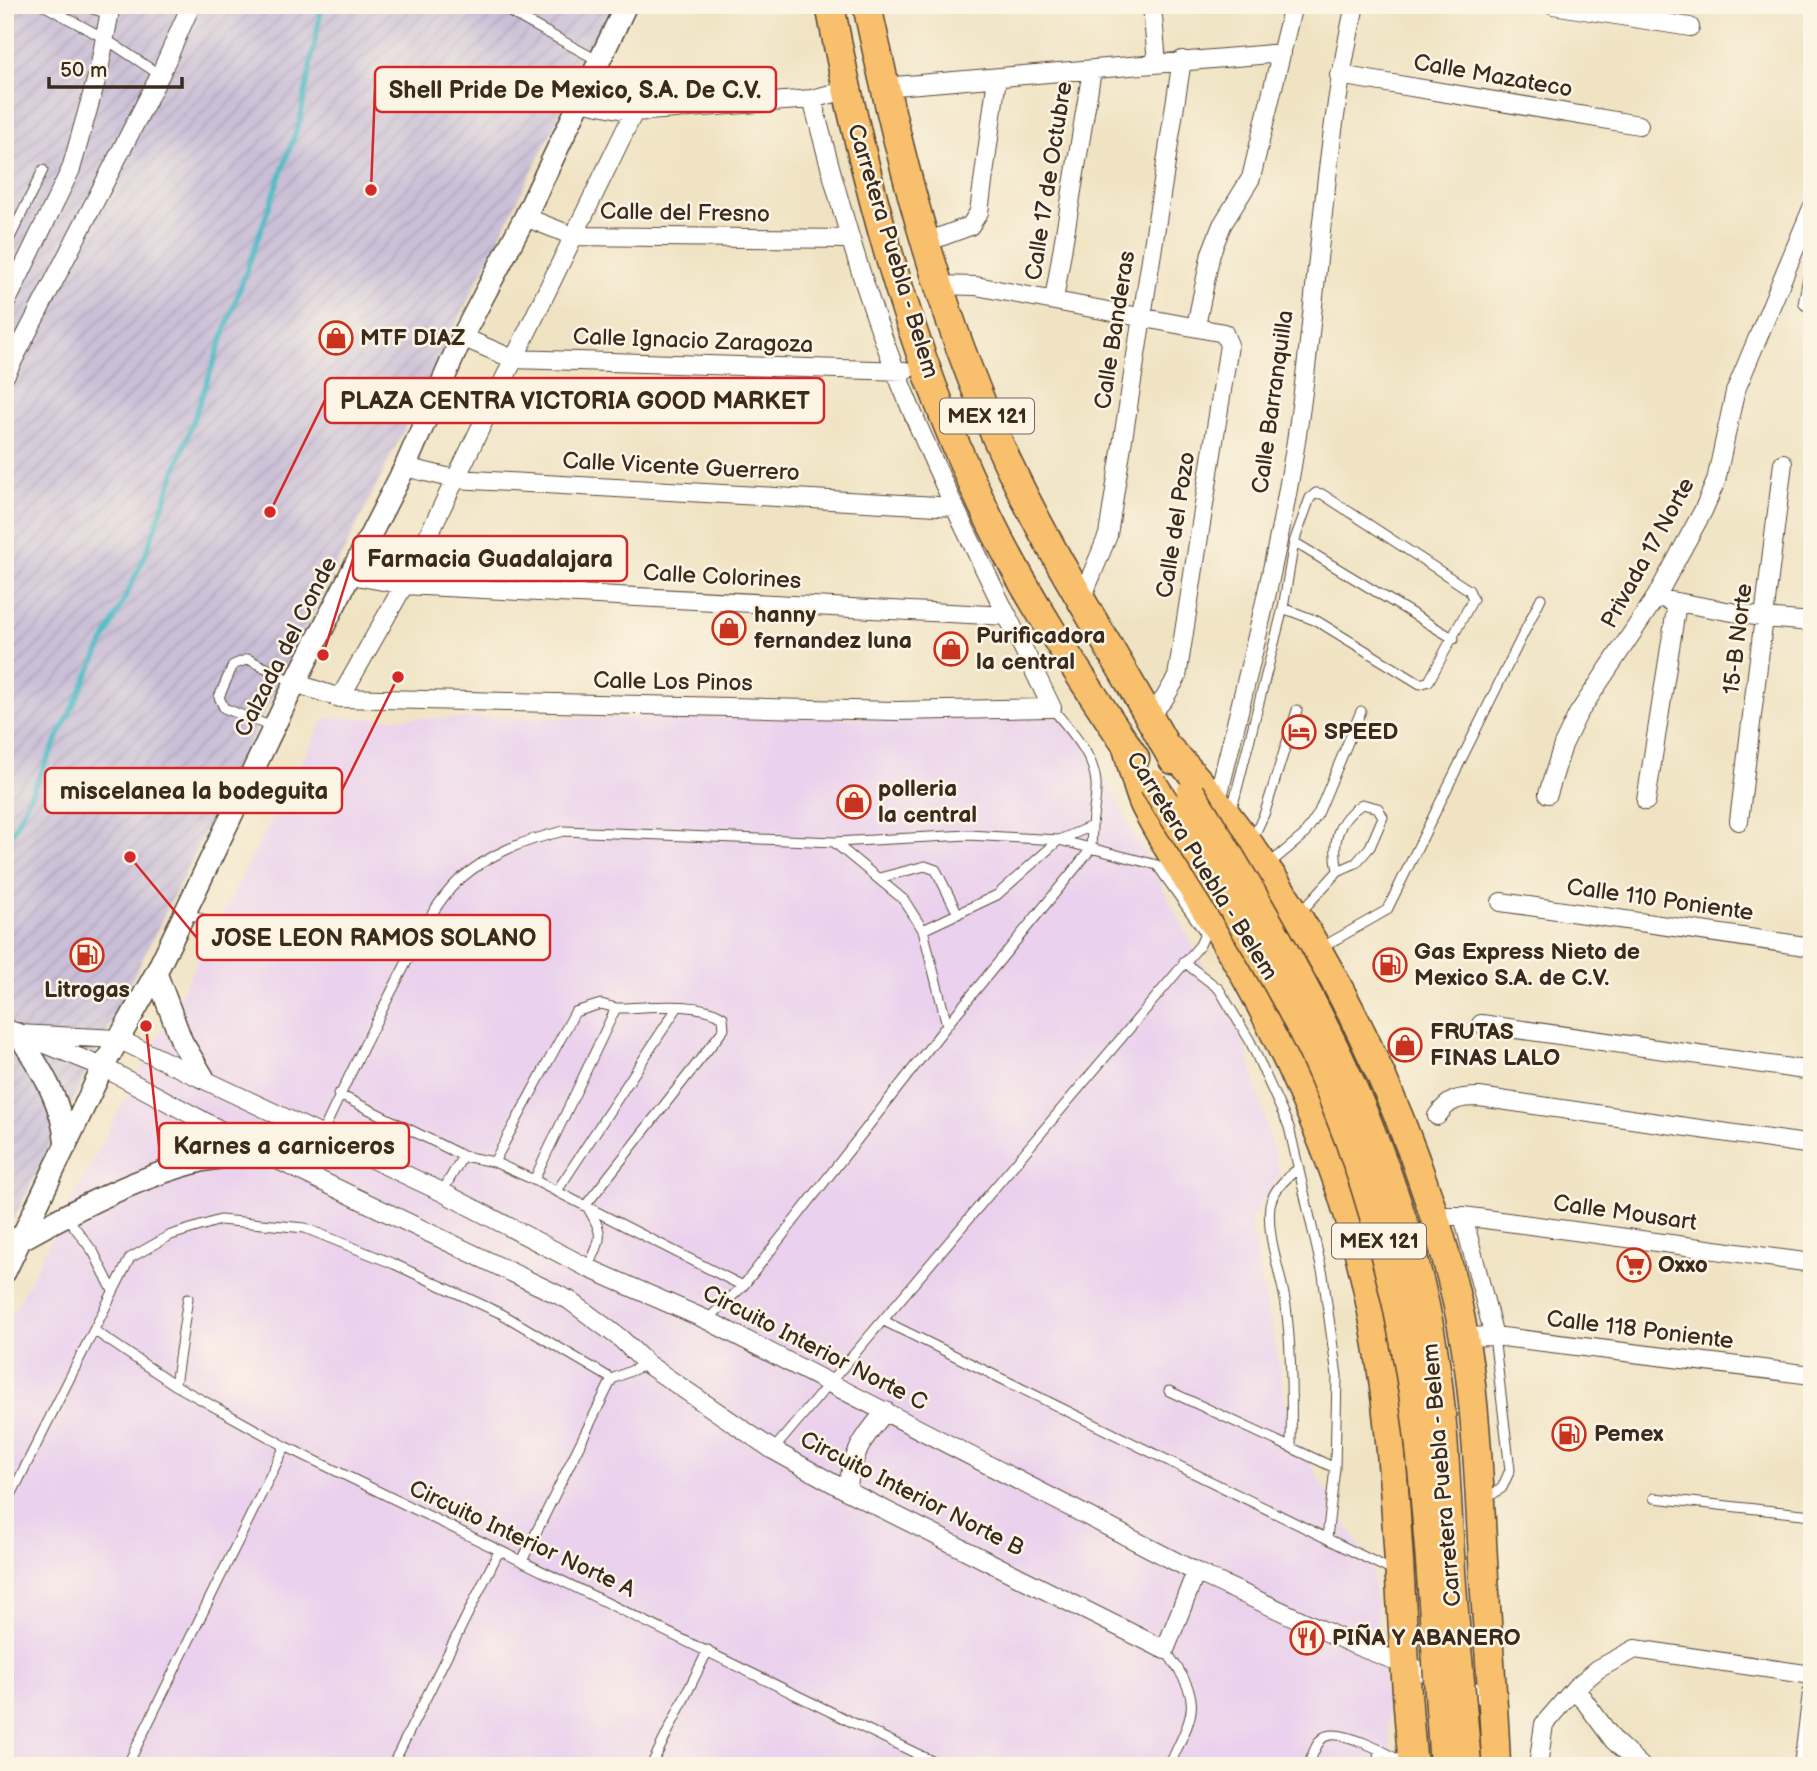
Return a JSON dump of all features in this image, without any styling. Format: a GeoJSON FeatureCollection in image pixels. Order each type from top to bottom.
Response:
{"type":"FeatureCollection","features":[{"type":"Feature","properties":{"kind":"main road","name":"Carretera Puebla - Belem"},"geometry":{"type":"LineString","coordinates":[[830,5],[860,155],[926,369],[980,500],[1052,632],[1253,942],[1331,1094],[1372,1212],[1399,1322],[1419,1438],[1444,1766]]}},
{"type":"Feature","properties":{"kind":"main road","name":"Carretera Puebla - Belem"},"geometry":{"type":"LineString","coordinates":[[867,5],[900,159],[924,243],[989,420],[1019,487],[1080,603],[1164,744],[1213,804],[1351,1083],[1383,1160],[1403,1222],[1433,1347],[1442,1425],[1467,1766]]}},
{"type":"Feature","properties":{"kind":"main road"},"geometry":{"type":"LineString","coordinates":[[1126,744],[1144,804],[1278,1034],[1333,1170],[1363,1276],[1382,1375],[1399,1574],[1410,1766]]}},
{"type":"Feature","properties":{"kind":"main road"},"geometry":{"type":"LineString","coordinates":[[1213,804],[1257,857],[1318,950],[1361,1031],[1392,1100],[1432,1216],[1468,1366],[1480,1503],[1496,1766]]}},
{"type":"Feature","properties":{"kind":"main road"},"geometry":{"type":"LineString","coordinates":[[1399,1574],[1423,1588],[1437,1592],[1450,1592],[1484,1577]]}},
{"type":"Feature","properties":{"kind":"main road"},"geometry":{"type":"LineString","coordinates":[[1427,1766],[1462,1762],[1479,1766]]}},
{"type":"Feature","properties":{"kind":"street"},"geometry":{"type":"LineString","coordinates":[[5,376],[160,75],[191,5]]}},
{"type":"Feature","properties":{"kind":"street","name":"Calzada del Conde"},"geometry":{"type":"LineString","coordinates":[[5,1272],[14,1233],[66,1146],[103,1067],[156,973],[295,683],[405,467],[462,337],[525,217],[597,60],[626,5]]}},
{"type":"Feature","properties":{"kind":"street"},"geometry":{"type":"LineString","coordinates":[[1152,5],[1157,63]]}},
{"type":"Feature","properties":{"kind":"street"},"geometry":{"type":"LineString","coordinates":[[938,285],[976,286],[1196,326],[1211,253],[1222,225],[1251,178],[1293,5]]}},
{"type":"Feature","properties":{"kind":"street","name":"Calle Barranquilla"},"geometry":{"type":"LineString","coordinates":[[1213,804],[1256,640],[1292,465],[1339,75],[1355,5]]}},
{"type":"Feature","properties":{"kind":"street"},"geometry":{"type":"LineString","coordinates":[[1553,5],[1690,27]]}},
{"type":"Feature","properties":{"kind":"street"},"geometry":{"type":"LineString","coordinates":[[34,321],[5,305],[71,169],[99,70],[110,9]]}},
{"type":"Feature","properties":{"kind":"street"},"geometry":{"type":"LineString","coordinates":[[884,87],[1282,53]]}},
{"type":"Feature","properties":{"kind":"street","name":"Calle Banderas"},"geometry":{"type":"LineString","coordinates":[[1080,603],[1108,535],[1182,60]]}},
{"type":"Feature","properties":{"kind":"street","name":"Calle 17 de Octubre"},"geometry":{"type":"LineString","coordinates":[[1054,300],[1092,70]]}},
{"type":"Feature","properties":{"kind":"street","name":"Calle Mazateco"},"geometry":{"type":"LineString","coordinates":[[1339,75],[1639,125]]}},
{"type":"Feature","properties":{"kind":"street"},"geometry":{"type":"LineString","coordinates":[[924,243],[970,226],[979,212],[997,78]]}},
{"type":"Feature","properties":{"kind":"street"},"geometry":{"type":"LineString","coordinates":[[579,100],[634,112],[812,99],[846,90]]}},
{"type":"Feature","properties":{"kind":"street"},"geometry":{"type":"LineString","coordinates":[[812,99],[849,239],[896,372],[955,507],[1052,708]]}},
{"type":"Feature","properties":{"kind":"street"},"geometry":{"type":"LineString","coordinates":[[340,698],[404,585],[634,112]]}},
{"type":"Feature","properties":{"kind":"street","name":"Privada 17 Norte"},"geometry":{"type":"LineString","coordinates":[[1548,794],[1563,745],[1578,714],[1656,597],[1716,481],[1735,392],[1812,208]]}},
{"type":"Feature","properties":{"kind":"street","name":"Calle del Fresno"},"geometry":{"type":"LineString","coordinates":[[525,217],[573,236],[849,239]]}},
{"type":"Feature","properties":{"kind":"street"},"geometry":{"type":"LineString","coordinates":[[1808,302],[1812,280]]}},
{"type":"Feature","properties":{"kind":"street","name":"Calle del Pozo"},"geometry":{"type":"LineString","coordinates":[[1147,717],[1164,699],[1177,677],[1229,345],[1224,333],[1196,326]]}},
{"type":"Feature","properties":{"kind":"street","name":"Calle Ignacio Zaragoza"},"geometry":{"type":"LineString","coordinates":[[462,337],[513,359],[896,372],[926,369]]}},
{"type":"Feature","properties":{"kind":"street"},"geometry":{"type":"LineString","coordinates":[[924,437],[950,425]]}},
{"type":"Feature","properties":{"kind":"street","name":"15-B Norte"},"geometry":{"type":"LineString","coordinates":[[1739,821],[1783,463]]}},
{"type":"Feature","properties":{"kind":"street","name":"Calle Vicente Guerrero"},"geometry":{"type":"LineString","coordinates":[[405,467],[455,479],[955,507]]}},
{"type":"Feature","properties":{"kind":"street","name":"Calle Colorines"},"geometry":{"type":"LineString","coordinates":[[351,575],[404,585],[1008,616]]}},
{"type":"Feature","properties":{"kind":"street"},"geometry":{"type":"LineString","coordinates":[[1656,597],[1765,618],[1812,622]]}},
{"type":"Feature","properties":{"kind":"street"},"geometry":{"type":"LineString","coordinates":[[1646,801],[1677,603]]}},
{"type":"Feature","properties":{"kind":"street","name":"Calle Los Pinos"},"geometry":{"type":"LineString","coordinates":[[295,683],[340,698],[828,710],[1052,708]]}},
{"type":"Feature","properties":{"kind":"street","name":"Calle 110 Poniente"},"geometry":{"type":"LineString","coordinates":[[1501,902],[1812,947]]}},
{"type":"Feature","properties":{"kind":"street"},"geometry":{"type":"LineString","coordinates":[[156,973],[182,1042],[203,1077]]}},
{"type":"Feature","properties":{"kind":"street"},"geometry":{"type":"LineString","coordinates":[[1480,1024],[1812,1071]]}},
{"type":"Feature","properties":{"kind":"street"},"geometry":{"type":"LineString","coordinates":[[12,1031],[118,1039]]}},
{"type":"Feature","properties":{"kind":"street"},"geometry":{"type":"LineString","coordinates":[[12,1031],[103,1067],[261,1152],[304,1172]]}},
{"type":"Feature","properties":{"kind":"street"},"geometry":{"type":"LineString","coordinates":[[12,1031],[53,1092],[64,1122],[66,1146]]}},
{"type":"Feature","properties":{"kind":"street","name":"Circuito Interior Norte C"},"geometry":{"type":"LineString","coordinates":[[118,1039],[442,1192],[588,1268],[707,1320],[1196,1572],[1403,1664],[1491,1698]]}},
{"type":"Feature","properties":{"kind":"street"},"geometry":{"type":"LineString","coordinates":[[1437,1116],[1446,1103],[1461,1097],[1479,1097],[1812,1145]]}},
{"type":"Feature","properties":{"kind":"street"},"geometry":{"type":"LineString","coordinates":[[14,1233],[201,1161],[261,1152]]}},
{"type":"Feature","properties":{"kind":"street","name":"Circuito Interior Norte B"},"geometry":{"type":"LineString","coordinates":[[304,1172],[569,1300],[620,1338],[647,1364],[772,1450],[847,1491],[1165,1650]]}},
{"type":"Feature","properties":{"kind":"street","name":"Calle Mousart"},"geometry":{"type":"LineString","coordinates":[[1432,1216],[1463,1216],[1812,1263]]}},
{"type":"Feature","properties":{"kind":"street"},"geometry":{"type":"LineString","coordinates":[[1463,1216],[1494,1336]]}},
{"type":"Feature","properties":{"kind":"street","name":"Calle 118 Poniente"},"geometry":{"type":"LineString","coordinates":[[1462,1336],[1494,1336],[1812,1375]]}},
{"type":"Feature","properties":{"kind":"street"},"geometry":{"type":"LineString","coordinates":[[847,1491],[851,1463],[865,1435],[886,1411]]}},
{"type":"Feature","properties":{"kind":"street"},"geometry":{"type":"LineString","coordinates":[[1165,1650],[1196,1572]]}},
{"type":"Feature","properties":{"kind":"street"},"geometry":{"type":"LineString","coordinates":[[1538,1766],[1544,1724],[1575,1688],[1598,1668],[1635,1649],[1812,1675]]}},
{"type":"Feature","properties":{"kind":"street"},"geometry":{"type":"LineString","coordinates":[[1575,1688],[1614,1741],[1641,1766]]}},
{"type":"Feature","properties":{"kind":"street"},"geometry":{"type":"LineString","coordinates":[[1803,1766],[1812,1693]]}},
{"type":"Feature","properties":{"kind":"lane"},"geometry":{"type":"LineString","coordinates":[[43,5],[104,38],[160,75]]}},
{"type":"Feature","properties":{"kind":"lane"},"geometry":{"type":"LineString","coordinates":[[91,5],[93,9],[110,9]]}},
{"type":"Feature","properties":{"kind":"lane"},"geometry":{"type":"LineString","coordinates":[[497,5],[597,60]]}},
{"type":"Feature","properties":{"kind":"lane"},"geometry":{"type":"LineString","coordinates":[[5,248],[43,170]]}},
{"type":"Feature","properties":{"kind":"lane"},"geometry":{"type":"LineString","coordinates":[[1213,804],[1283,608],[1294,542],[1310,498],[1316,493],[1322,494],[1469,590],[1473,599],[1454,639],[1429,681],[1420,684],[1317,621],[1283,608]]}},
{"type":"Feature","properties":{"kind":"lane"},"geometry":{"type":"LineString","coordinates":[[1294,542],[1454,639]]}},
{"type":"Feature","properties":{"kind":"lane"},"geometry":{"type":"LineString","coordinates":[[1318,950],[1387,910],[1541,598]]}},
{"type":"Feature","properties":{"kind":"lane"},"geometry":{"type":"LineString","coordinates":[[274,728],[224,708],[220,703],[219,697],[233,665],[248,659],[295,683]]}},
{"type":"Feature","properties":{"kind":"lane"},"geometry":{"type":"LineString","coordinates":[[707,1320],[743,1286],[947,1025],[1091,849],[1096,782],[1089,759],[1052,708]]}},
{"type":"Feature","properties":{"kind":"lane"},"geometry":{"type":"LineString","coordinates":[[1257,857],[1265,812],[1297,710]]}},
{"type":"Feature","properties":{"kind":"lane"},"geometry":{"type":"LineString","coordinates":[[1257,857],[1304,835],[1318,814],[1361,711]]}},
{"type":"Feature","properties":{"kind":"lane"},"geometry":{"type":"LineString","coordinates":[[1296,917],[1338,871],[1356,863],[1370,847],[1383,817],[1378,808],[1362,804],[1350,812],[1333,844],[1338,871]]}},
{"type":"Feature","properties":{"kind":"lane"},"geometry":{"type":"LineString","coordinates":[[923,930],[997,895],[1059,840],[1092,826]]}},
{"type":"Feature","properties":{"kind":"lane"},"geometry":{"type":"LineString","coordinates":[[304,1172],[338,1094],[430,918],[458,881],[491,856],[526,839],[564,831],[835,842],[968,835],[1059,840],[1124,854],[1157,865],[1205,934],[1242,971]]}},
{"type":"Feature","properties":{"kind":"lane"},"geometry":{"type":"LineString","coordinates":[[835,842],[904,900],[923,930],[947,1025]]}},
{"type":"Feature","properties":{"kind":"lane"},"geometry":{"type":"LineString","coordinates":[[879,878],[925,866],[936,870],[958,914]]}},
{"type":"Feature","properties":{"kind":"lane"},"geometry":{"type":"LineString","coordinates":[[185,912],[274,953]]}},
{"type":"Feature","properties":{"kind":"lane"},"geometry":{"type":"LineString","coordinates":[[772,1450],[884,1321],[1205,934]]}},
{"type":"Feature","properties":{"kind":"lane"},"geometry":{"type":"LineString","coordinates":[[1184,962],[1219,989],[1250,1041],[1289,1127],[1323,1275],[1337,1376],[1335,1468],[1327,1538]]}},
{"type":"Feature","properties":{"kind":"lane"},"geometry":{"type":"LineString","coordinates":[[494,1162],[575,1012],[601,1004],[616,1008],[713,1011],[723,1017],[724,1029],[586,1205]]}},
{"type":"Feature","properties":{"kind":"lane"},"geometry":{"type":"LineString","coordinates":[[534,1180],[616,1008]]}},
{"type":"Feature","properties":{"kind":"lane"},"geometry":{"type":"LineString","coordinates":[[557,1191],[677,1008]]}},
{"type":"Feature","properties":{"kind":"lane"},"geometry":{"type":"LineString","coordinates":[[338,1094],[463,1156],[494,1162],[534,1180],[743,1286]]}},
{"type":"Feature","properties":{"kind":"lane"},"geometry":{"type":"LineString","coordinates":[[1289,1127],[1307,1104]]}},
{"type":"Feature","properties":{"kind":"lane"},"geometry":{"type":"LineString","coordinates":[[442,1192],[463,1156]]}},
{"type":"Feature","properties":{"kind":"lane"},"geometry":{"type":"LineString","coordinates":[[1292,1447],[1292,1350],[1282,1279],[1270,1227],[1270,1203],[1284,1180],[1299,1168]]}},
{"type":"Feature","properties":{"kind":"lane"},"geometry":{"type":"LineString","coordinates":[[586,1205],[600,1227],[602,1237],[588,1268]]}},
{"type":"Feature","properties":{"kind":"lane"},"geometry":{"type":"LineString","coordinates":[[65,1215],[94,1253],[112,1289]]}},
{"type":"Feature","properties":{"kind":"lane"},"geometry":{"type":"LineString","coordinates":[[5,1507],[95,1331],[112,1289],[130,1258],[171,1234],[220,1220],[305,1228],[394,1264],[502,1314],[612,1379]]}},
{"type":"Feature","properties":{"kind":"lane"},"geometry":{"type":"LineString","coordinates":[[176,1385],[188,1298]]}},
{"type":"Feature","properties":{"kind":"lane"},"geometry":{"type":"LineString","coordinates":[[884,1321],[1399,1574]]}},
{"type":"Feature","properties":{"kind":"lane","name":"Circuito Interior Norte A"},"geometry":{"type":"LineString","coordinates":[[95,1331],[176,1385],[285,1446],[499,1551],[523,1559],[942,1766]]}},
{"type":"Feature","properties":{"kind":"lane"},"geometry":{"type":"LineString","coordinates":[[1480,1503],[1502,1488],[1510,1470],[1494,1336]]}},
{"type":"Feature","properties":{"kind":"lane"},"geometry":{"type":"LineString","coordinates":[[523,1559],[612,1379],[647,1364]]}},
{"type":"Feature","properties":{"kind":"lane"},"geometry":{"type":"LineString","coordinates":[[1169,1391],[1335,1468]]}},
{"type":"Feature","properties":{"kind":"lane"},"geometry":{"type":"LineString","coordinates":[[127,1766],[285,1446]]}},
{"type":"Feature","properties":{"kind":"lane"},"geometry":{"type":"LineString","coordinates":[[1654,1498],[1812,1515]]}},
{"type":"Feature","properties":{"kind":"lane"},"geometry":{"type":"LineString","coordinates":[[392,1766],[499,1551]]}},
{"type":"Feature","properties":{"kind":"lane"},"geometry":{"type":"LineString","coordinates":[[651,1766],[708,1650]]}},
{"type":"Feature","properties":{"kind":"lane"},"geometry":{"type":"LineString","coordinates":[[1165,1650],[1190,1689],[1194,1713],[1169,1766]]}},
{"type":"Feature","properties":{"kind":"lane"},"geometry":{"type":"LineString","coordinates":[[1308,1766],[1324,1737],[1335,1734],[1378,1749],[1410,1766]]}},
{"type":"Feature","properties":{"kind":"lane"},"geometry":{"type":"LineString","coordinates":[[1378,1749],[1379,1766]]}},
{"type":"Feature","properties":{"kind":"lane"},"geometry":{"type":"LineString","coordinates":[[912,1766],[918,1754]]}},
{"type":"Feature","properties":{"kind":"shaded area"},"geometry":{"type":"Polygon","coordinates":[[[5,5],[614,5],[5,1237],[5,5]]]}},
{"type":"Feature","properties":{"kind":"shaded area"},"geometry":{"type":"Polygon","coordinates":[[[325,718],[1073,718],[1245,1043],[1280,1176],[1250,1220],[1293,1435],[1372,1567],[1393,1766],[5,1766],[5,1328],[325,718]]]}},
{"type":"Feature","properties":{"kind":"waterway"},"geometry":{"type":"LineString","coordinates":[[5,848],[145,556],[300,120],[322,5]]}},
{"type":"Feature","properties":{"kind":"place","name":"Shell Pride De Mexico, S.A. De C.V."},"geometry":{"type":"Point","coordinates":[371,190]}},
{"type":"Feature","properties":{"kind":"place","name":"MTF DIAZ"},"geometry":{"type":"Point","coordinates":[336,338]}},
{"type":"Feature","properties":{"kind":"place","name":"PLAZA CENTRA VICTORIA GOOD MARKET"},"geometry":{"type":"Point","coordinates":[270,512]}},
{"type":"Feature","properties":{"kind":"place","name":"hanny fernandez luna"},"geometry":{"type":"Point","coordinates":[729,628]}},
{"type":"Feature","properties":{"kind":"place","name":"Purificadora la central"},"geometry":{"type":"Point","coordinates":[951,649]}},
{"type":"Feature","properties":{"kind":"place","name":"Farmacia Guadalajara"},"geometry":{"type":"Point","coordinates":[323,655]}},
{"type":"Feature","properties":{"kind":"place","name":"miscelanea la bodeguita"},"geometry":{"type":"Point","coordinates":[398,677]}},
{"type":"Feature","properties":{"kind":"place","name":"SPEED"},"geometry":{"type":"Point","coordinates":[1299,732]}},
{"type":"Feature","properties":{"kind":"place","name":"polleria la central"},"geometry":{"type":"Point","coordinates":[854,802]}},
{"type":"Feature","properties":{"kind":"place","name":"JOSE LEON RAMOS SOLANO"},"geometry":{"type":"Point","coordinates":[130,857]}},
{"type":"Feature","properties":{"kind":"place","name":"Litrogas"},"geometry":{"type":"Point","coordinates":[87,955]}},
{"type":"Feature","properties":{"kind":"place","name":"Gas Express Nieto de Mexico S.A. de C.V."},"geometry":{"type":"Point","coordinates":[1390,965]}},
{"type":"Feature","properties":{"kind":"place","name":"Karnes a carniceros"},"geometry":{"type":"Point","coordinates":[146,1026]}},
{"type":"Feature","properties":{"kind":"place","name":"FRUTAS FINAS LALO"},"geometry":{"type":"Point","coordinates":[1405,1045]}},
{"type":"Feature","properties":{"kind":"place","name":"Oxxo"},"geometry":{"type":"Point","coordinates":[1634,1265]}},
{"type":"Feature","properties":{"kind":"place","name":"Pemex"},"geometry":{"type":"Point","coordinates":[1569,1434]}},
{"type":"Feature","properties":{"kind":"place","name":"PIÑA Y ABANERO"},"geometry":{"type":"Point","coordinates":[1307,1638]}}]}
